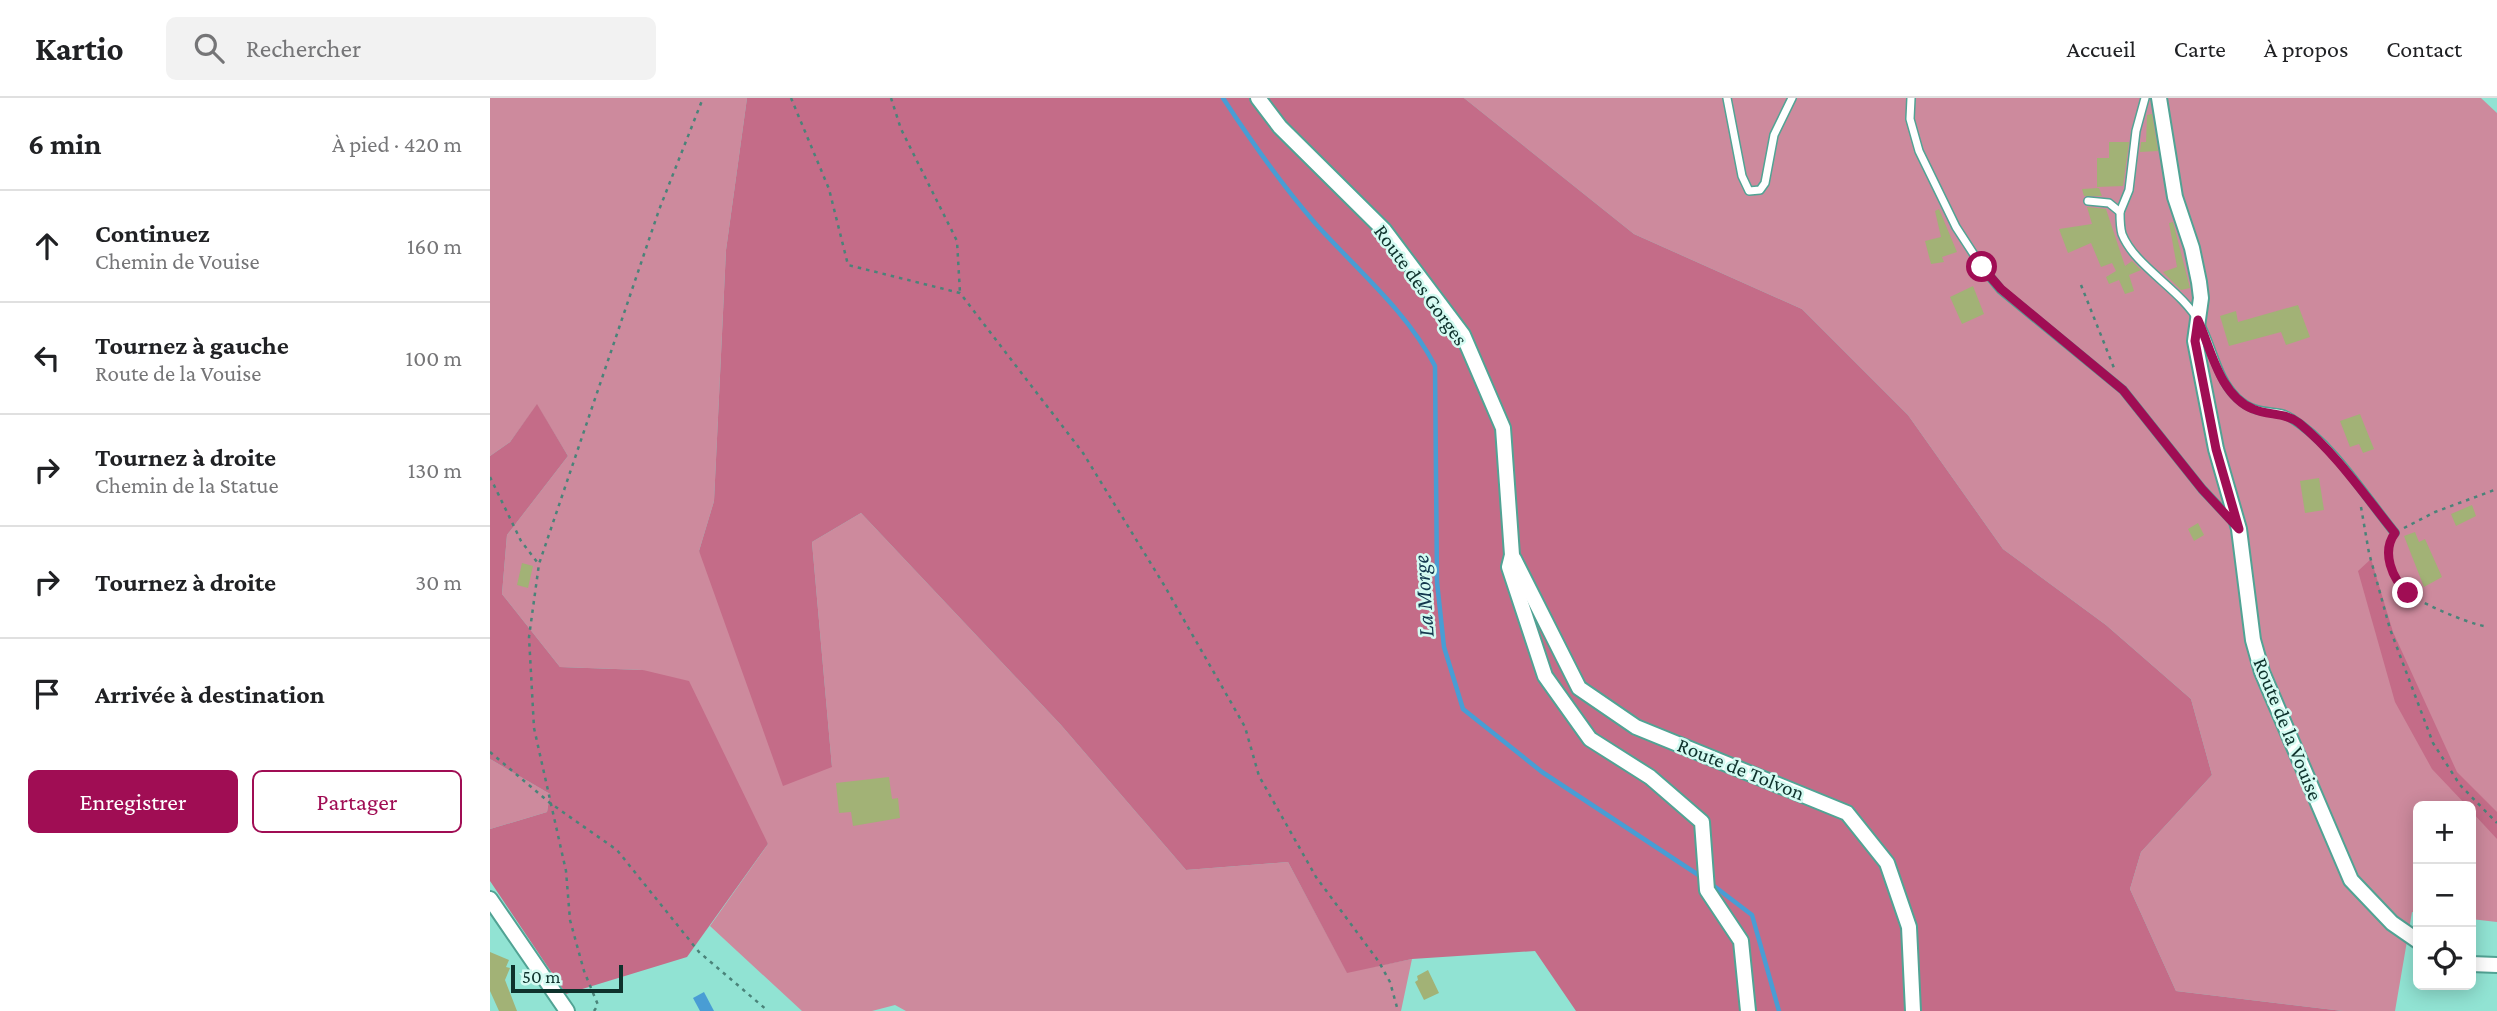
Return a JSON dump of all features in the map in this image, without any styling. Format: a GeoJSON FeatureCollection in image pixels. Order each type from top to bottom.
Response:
{"type":"FeatureCollection","features":[{"type":"Feature","properties":{"kind":"street","name":"Route des Gorges"},"geometry":{"type":"LineString","coordinates":[[1258,98],[1280,127],[1384,230],[1463,335],[1503,428],[1512,555],[1509,568],[1545,676],[1590,739],[1650,778],[1702,822],[1707,890],[1741,941],[1748,1011]]}},
{"type":"Feature","properties":{"kind":"street","name":"Route de la Vouise"},"geometry":{"type":"LineString","coordinates":[[2159,98],[2175,197],[2192,248],[2199,282],[2195,341],[2216,449],[2239,529],[2253,640],[2262,672],[2338,855],[2351,880],[2368,902],[2413,938]]}},
{"type":"Feature","properties":{"kind":"street","name":"Route de Tolvon"},"geometry":{"type":"LineString","coordinates":[[1512,555],[1579,688],[1636,727],[1847,813],[1887,863],[1909,927],[1913,1011]]}},
{"type":"Feature","properties":{"kind":"street"},"geometry":{"type":"LineString","coordinates":[[490,899],[566,1011]]}},
{"type":"Feature","properties":{"kind":"street"},"geometry":{"type":"LineString","coordinates":[[2476,964],[2497,965]]}},
{"type":"Feature","properties":{"kind":"lane"},"geometry":{"type":"LineString","coordinates":[[1727,98],[1742,176],[1749,191],[1760,190],[1765,183],[1774,135],[1792,98]]}},
{"type":"Feature","properties":{"kind":"lane"},"geometry":{"type":"LineString","coordinates":[[1911,98],[1910,119],[1919,151],[1956,227],[1982,267],[2001,289],[2123,390],[2202,489],[2239,529]]}},
{"type":"Feature","properties":{"kind":"lane"},"geometry":{"type":"LineString","coordinates":[[2145,98],[2136,131],[2129,190],[2120,212],[2122,234],[2198,320],[2222,379],[2235,397],[2250,408],[2288,415],[2301,425],[2395,533]]}},
{"type":"Feature","properties":{"kind":"lane"},"geometry":{"type":"LineString","coordinates":[[2088,201],[2109,203],[2120,212]]}},
{"type":"Feature","properties":{"kind":"path"},"geometry":{"type":"LineString","coordinates":[[594,1011],[598,1005],[584,971],[570,920],[566,871],[534,728],[529,637],[538,564],[659,209],[703,98]]}},
{"type":"Feature","properties":{"kind":"path"},"geometry":{"type":"LineString","coordinates":[[791,98],[829,189],[848,265],[960,293]]}},
{"type":"Feature","properties":{"kind":"path"},"geometry":{"type":"LineString","coordinates":[[891,98],[901,129],[957,241],[960,293],[1083,453],[1164,585],[1245,727],[1259,776],[1316,877],[1379,962],[1390,982],[1398,1011]]}},
{"type":"Feature","properties":{"kind":"path"},"geometry":{"type":"LineString","coordinates":[[2081,285],[2123,390]]}},
{"type":"Feature","properties":{"kind":"path"},"geometry":{"type":"LineString","coordinates":[[490,477],[521,541],[538,564]]}},
{"type":"Feature","properties":{"kind":"path"},"geometry":{"type":"LineString","coordinates":[[2484,626],[2466,623],[2401,587],[2389,561],[2390,539],[2395,533],[2435,512],[2497,489]]}},
{"type":"Feature","properties":{"kind":"path"},"geometry":{"type":"LineString","coordinates":[[2360,491],[2364,529],[2389,629],[2433,743],[2460,785],[2497,823]]}},
{"type":"Feature","properties":{"kind":"path"},"geometry":{"type":"LineString","coordinates":[[490,752],[550,803],[617,850],[699,952],[768,1011]]}},
{"type":"Feature","properties":{"kind":"shaded area"},"geometry":{"type":"Polygon","coordinates":[[[490,98],[747,98],[726,250],[714,501],[699,551],[832,767],[812,542],[861,513],[1061,725],[1186,870],[1288,862],[1347,972],[1412,959],[1401,1011],[906,1011],[895,1005],[872,1011],[802,1011],[710,926],[768,844],[643,670],[560,667],[502,594],[507,535],[568,456],[537,405],[510,442],[490,456],[490,98]]]}},
{"type":"Feature","properties":{"kind":"shaded area"},"geometry":{"type":"Polygon","coordinates":[[[747,98],[1464,98],[1634,234],[1802,309],[1908,415],[2003,549],[2106,625],[2191,699],[2212,775],[2141,852],[2130,889],[2176,991],[2343,1011],[1576,1011],[1535,951],[1412,959],[1347,973],[1288,862],[1186,870],[1061,725],[861,513],[812,542],[832,767],[783,786],[699,551],[714,501],[726,250],[747,98]]]}},
{"type":"Feature","properties":{"kind":"shaded area"},"geometry":{"type":"Polygon","coordinates":[[[1464,98],[2481,98],[2497,113],[2497,922],[2476,920],[2476,801],[2413,801],[2413,912],[2395,1011],[2343,1011],[2176,991],[2130,889],[2141,852],[2212,775],[2191,699],[2106,625],[2003,549],[1908,415],[1802,309],[1634,234],[1464,98]]]}},
{"type":"Feature","properties":{"kind":"shaded area"},"geometry":{"type":"Polygon","coordinates":[[[537,404],[568,456],[507,535],[502,594],[560,667],[643,670],[689,681],[768,844],[687,957],[566,994],[490,881],[490,829],[547,812],[550,794],[490,759],[490,456],[510,442],[537,404]]]}},
{"type":"Feature","properties":{"kind":"shaded area"},"geometry":{"type":"Polygon","coordinates":[[[2371,559],[2393,632],[2457,772],[2497,812],[2497,839],[2476,816],[2476,801],[2462,801],[2432,769],[2395,702],[2358,571],[2371,559]]]}},
{"type":"Feature","properties":{"kind":"shaded area"},"geometry":{"type":"Polygon","coordinates":[[[490,759],[550,794],[547,812],[490,829],[490,759]]]}},
{"type":"Feature","properties":{"kind":"water"},"geometry":{"type":"Polygon","coordinates":[[[704,992],[714,1011],[700,1011],[693,998],[704,992]]]}},
{"type":"Feature","properties":{"kind":"building"},"geometry":{"type":"Polygon","coordinates":[[[2152,114],[2158,151],[2140,152],[2141,142],[2146,142],[2147,115],[2152,114]]]}},
{"type":"Feature","properties":{"kind":"building"},"geometry":{"type":"Polygon","coordinates":[[[2109,142],[2129,142],[2123,186],[2097,187],[2097,158],[2109,158],[2109,142]]]}},
{"type":"Feature","properties":{"kind":"building"},"geometry":{"type":"Polygon","coordinates":[[[2099,188],[2102,196],[2084,196],[2082,189],[2099,188]]]}},
{"type":"Feature","properties":{"kind":"building"},"geometry":{"type":"Polygon","coordinates":[[[2087,207],[2106,209],[2125,266],[2132,261],[2141,270],[2129,275],[2134,291],[2125,294],[2119,280],[2109,284],[2106,277],[2116,271],[2112,263],[2101,267],[2091,243],[2068,253],[2059,229],[2092,224],[2087,207]]]}},
{"type":"Feature","properties":{"kind":"building"},"geometry":{"type":"Polygon","coordinates":[[[1939,209],[1957,252],[1942,257],[1944,262],[1931,264],[1925,241],[1941,237],[1935,211],[1939,209]]]}},
{"type":"Feature","properties":{"kind":"building"},"geometry":{"type":"Polygon","coordinates":[[[2173,222],[2190,288],[2181,290],[2163,272],[2177,267],[2169,223],[2173,222]]]}},
{"type":"Feature","properties":{"kind":"building"},"geometry":{"type":"Polygon","coordinates":[[[1973,286],[1984,314],[1962,324],[1950,297],[1973,286]]]}},
{"type":"Feature","properties":{"kind":"building"},"geometry":{"type":"Polygon","coordinates":[[[2298,305],[2310,337],[2286,345],[2281,332],[2229,346],[2220,316],[2236,311],[2238,322],[2298,305]]]}},
{"type":"Feature","properties":{"kind":"building"},"geometry":{"type":"Polygon","coordinates":[[[2360,414],[2374,449],[2363,453],[2359,444],[2350,447],[2340,421],[2360,414]]]}},
{"type":"Feature","properties":{"kind":"building"},"geometry":{"type":"Polygon","coordinates":[[[2319,478],[2324,510],[2305,513],[2300,481],[2319,478]]]}},
{"type":"Feature","properties":{"kind":"building"},"geometry":{"type":"Polygon","coordinates":[[[2472,505],[2476,516],[2456,526],[2451,514],[2472,505]]]}},
{"type":"Feature","properties":{"kind":"building"},"geometry":{"type":"Polygon","coordinates":[[[2198,523],[2204,535],[2194,541],[2188,529],[2198,523]]]}},
{"type":"Feature","properties":{"kind":"building"},"geometry":{"type":"Polygon","coordinates":[[[2415,532],[2419,542],[2425,539],[2442,577],[2424,587],[2404,536],[2415,532]]]}},
{"type":"Feature","properties":{"kind":"building"},"geometry":{"type":"Polygon","coordinates":[[[522,563],[533,566],[528,588],[517,585],[522,563]]]}},
{"type":"Feature","properties":{"kind":"building"},"geometry":{"type":"Polygon","coordinates":[[[889,777],[892,799],[898,798],[900,818],[853,826],[851,812],[839,813],[836,783],[889,777]]]}},
{"type":"Feature","properties":{"kind":"building"},"geometry":{"type":"Polygon","coordinates":[[[490,952],[509,960],[506,967],[510,968],[505,980],[517,1011],[499,1011],[490,991],[490,952]]]}},
{"type":"Feature","properties":{"kind":"building"},"geometry":{"type":"Polygon","coordinates":[[[1428,970],[1439,993],[1424,1000],[1415,982],[1418,980],[1417,976],[1428,970]]]}},
{"type":"Feature","properties":{"kind":"waterway","name":"La Morge"},"geometry":{"type":"LineString","coordinates":[[1223,98],[1290,193],[1396,309],[1435,366],[1437,582],[1444,647],[1463,709],[1542,772],[1703,878]]}},
{"type":"Feature","properties":{"kind":"waterway","name":"La Morge"},"geometry":{"type":"LineString","coordinates":[[1710,883],[1752,915],[1779,1011]]}},
{"type":"Feature","properties":{"kind":"route"},"geometry":{"type":"LineString","coordinates":[[1982,267],[2001,289],[2123,390],[2202,489],[2239,529],[2232,496],[2216,449],[2195,341],[2198,320],[2222,379],[2235,397],[2250,408],[2264,413],[2288,415],[2301,425],[2333,457],[2395,533],[2390,539],[2389,561],[2401,587],[2408,593]]}}]}
